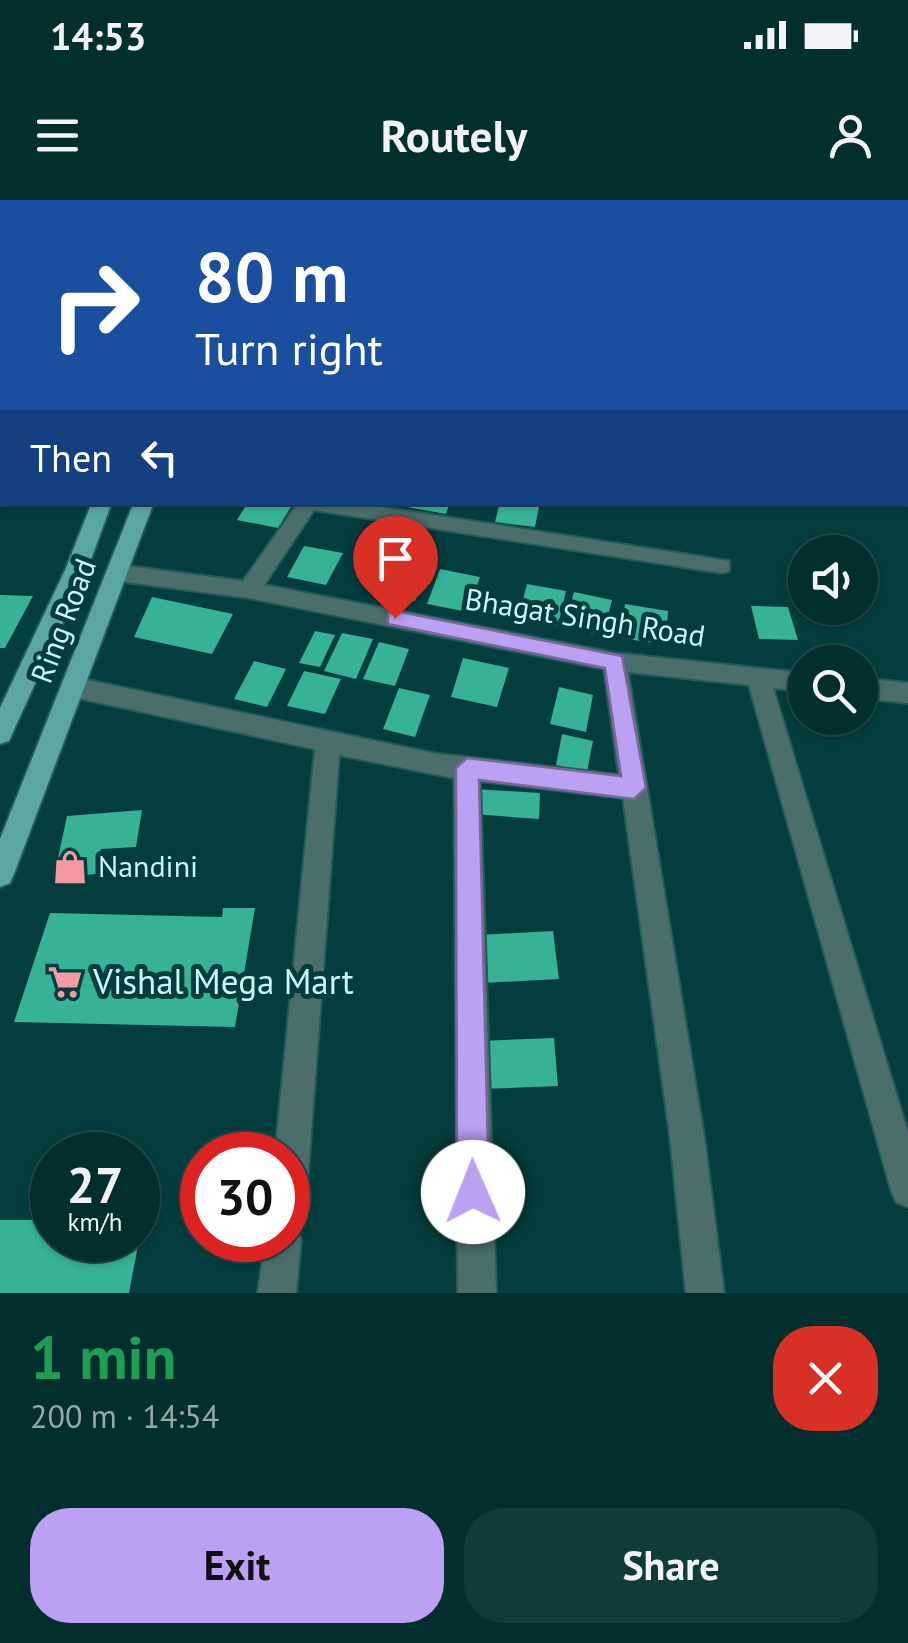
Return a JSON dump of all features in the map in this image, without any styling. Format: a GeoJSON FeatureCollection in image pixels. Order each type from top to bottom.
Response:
{"type":"FeatureCollection","features":[{"type":"Feature","properties":{"kind":"main road","name":"Ring Road"},"geometry":{"type":"LineString","coordinates":[[2,728],[77,568],[101,505]]}},
{"type":"Feature","properties":{"kind":"main road","name":"Ring Road"},"geometry":{"type":"LineString","coordinates":[[0,874],[143,505]]}},
{"type":"Feature","properties":{"kind":"main road"},"geometry":{"type":"LineString","coordinates":[[77,568],[118,573]]}},
{"type":"Feature","properties":{"kind":"street"},"geometry":{"type":"LineString","coordinates":[[248,590],[308,505]]}},
{"type":"Feature","properties":{"kind":"street"},"geometry":{"type":"LineString","coordinates":[[322,505],[722,566]]}},
{"type":"Feature","properties":{"kind":"street","name":"Bhagat Singh Road"},"geometry":{"type":"LineString","coordinates":[[118,573],[248,590],[615,662],[788,680]]}},
{"type":"Feature","properties":{"kind":"street"},"geometry":{"type":"LineString","coordinates":[[615,662],[687,1136],[706,1293]]}},
{"type":"Feature","properties":{"kind":"street"},"geometry":{"type":"LineString","coordinates":[[758,677],[908,1190]]}},
{"type":"Feature","properties":{"kind":"street"},"geometry":{"type":"LineString","coordinates":[[73,687],[467,768],[634,788]]}},
{"type":"Feature","properties":{"kind":"street"},"geometry":{"type":"LineString","coordinates":[[878,690],[908,694]]}},
{"type":"Feature","properties":{"kind":"street"},"geometry":{"type":"LineString","coordinates":[[294,1132],[328,742]]}},
{"type":"Feature","properties":{"kind":"street"},"geometry":{"type":"LineString","coordinates":[[467,768],[476,1293]]}},
{"type":"Feature","properties":{"kind":"street"},"geometry":{"type":"LineString","coordinates":[[277,1293],[281,1262]]}},
{"type":"Feature","properties":{"kind":"building"},"geometry":{"type":"Polygon","coordinates":[[[246,505],[292,505],[278,528],[237,520],[246,505]]]}},
{"type":"Feature","properties":{"kind":"building"},"geometry":{"type":"Polygon","coordinates":[[[408,505],[449,505],[446,514],[408,505]]]}},
{"type":"Feature","properties":{"kind":"building"},"geometry":{"type":"Polygon","coordinates":[[[499,505],[539,505],[535,527],[495,522],[499,505]]]}},
{"type":"Feature","properties":{"kind":"building"},"geometry":{"type":"Polygon","coordinates":[[[304,546],[343,553],[326,585],[287,577],[304,546]]]}},
{"type":"Feature","properties":{"kind":"building"},"geometry":{"type":"Polygon","coordinates":[[[389,563],[426,570],[415,601],[377,594],[389,563]]]}},
{"type":"Feature","properties":{"kind":"building"},"geometry":{"type":"Polygon","coordinates":[[[440,569],[480,577],[468,612],[427,604],[440,569]]]}},
{"type":"Feature","properties":{"kind":"building"},"geometry":{"type":"Polygon","coordinates":[[[527,584],[566,591],[558,626],[518,619],[527,584]]]}},
{"type":"Feature","properties":{"kind":"building"},"geometry":{"type":"Polygon","coordinates":[[[574,592],[612,600],[603,636],[564,627],[574,592]]]}},
{"type":"Feature","properties":{"kind":"building"},"geometry":{"type":"Polygon","coordinates":[[[0,595],[33,596],[5,648],[0,648],[0,595]]]}},
{"type":"Feature","properties":{"kind":"building"},"geometry":{"type":"Polygon","coordinates":[[[152,597],[233,614],[212,654],[134,637],[152,597]]]}},
{"type":"Feature","properties":{"kind":"building"},"geometry":{"type":"Polygon","coordinates":[[[625,604],[668,611],[666,645],[621,638],[625,604]]]}},
{"type":"Feature","properties":{"kind":"building"},"geometry":{"type":"Polygon","coordinates":[[[751,606],[788,607],[788,625],[793,625],[798,640],[759,639],[751,606]]]}},
{"type":"Feature","properties":{"kind":"building"},"geometry":{"type":"Polygon","coordinates":[[[315,631],[335,635],[320,667],[299,663],[315,631]]]}},
{"type":"Feature","properties":{"kind":"building"},"geometry":{"type":"Polygon","coordinates":[[[342,633],[373,639],[356,679],[324,671],[342,633]]]}},
{"type":"Feature","properties":{"kind":"building"},"geometry":{"type":"Polygon","coordinates":[[[379,642],[409,649],[395,686],[363,679],[379,642]]]}},
{"type":"Feature","properties":{"kind":"building"},"geometry":{"type":"Polygon","coordinates":[[[463,658],[509,668],[497,707],[451,697],[463,658]]]}},
{"type":"Feature","properties":{"kind":"building"},"geometry":{"type":"Polygon","coordinates":[[[254,661],[286,669],[267,707],[234,699],[254,661]]]}},
{"type":"Feature","properties":{"kind":"building"},"geometry":{"type":"Polygon","coordinates":[[[304,671],[341,679],[325,714],[287,706],[304,671]]]}},
{"type":"Feature","properties":{"kind":"building"},"geometry":{"type":"Polygon","coordinates":[[[559,687],[593,695],[586,732],[550,724],[559,687]]]}},
{"type":"Feature","properties":{"kind":"building"},"geometry":{"type":"Polygon","coordinates":[[[399,688],[430,695],[415,737],[383,729],[399,688]]]}},
{"type":"Feature","properties":{"kind":"building"},"geometry":{"type":"Polygon","coordinates":[[[562,734],[593,741],[587,772],[556,765],[562,734]]]}},
{"type":"Feature","properties":{"kind":"building"},"geometry":{"type":"Polygon","coordinates":[[[475,789],[540,793],[539,819],[473,814],[475,789]]]}},
{"type":"Feature","properties":{"kind":"building"},"geometry":{"type":"Polygon","coordinates":[[[142,810],[136,847],[101,849],[97,874],[54,877],[67,816],[142,810]]]}},
{"type":"Feature","properties":{"kind":"building"},"geometry":{"type":"Polygon","coordinates":[[[223,908],[255,908],[235,1027],[14,1022],[50,913],[222,917],[223,908]]]}},
{"type":"Feature","properties":{"kind":"building"},"geometry":{"type":"Polygon","coordinates":[[[553,931],[559,979],[483,983],[479,935],[553,931]]]}},
{"type":"Feature","properties":{"kind":"building"},"geometry":{"type":"Polygon","coordinates":[[[554,1038],[558,1086],[482,1089],[480,1041],[554,1038]]]}},
{"type":"Feature","properties":{"kind":"building"},"geometry":{"type":"Polygon","coordinates":[[[0,1220],[30,1220],[30,1262],[135,1262],[129,1293],[0,1293],[0,1220]]]}},
{"type":"Feature","properties":{"kind":"place","name":"Nandini"},"geometry":{"type":"Point","coordinates":[70,867]}},
{"type":"Feature","properties":{"kind":"place","name":"Vishal Mega Mart"},"geometry":{"type":"Point","coordinates":[65,982]}},
{"type":"Feature","properties":{"kind":"route"},"geometry":{"type":"LineString","coordinates":[[395,618],[615,662],[634,788],[467,768],[473,1192]]}}]}
